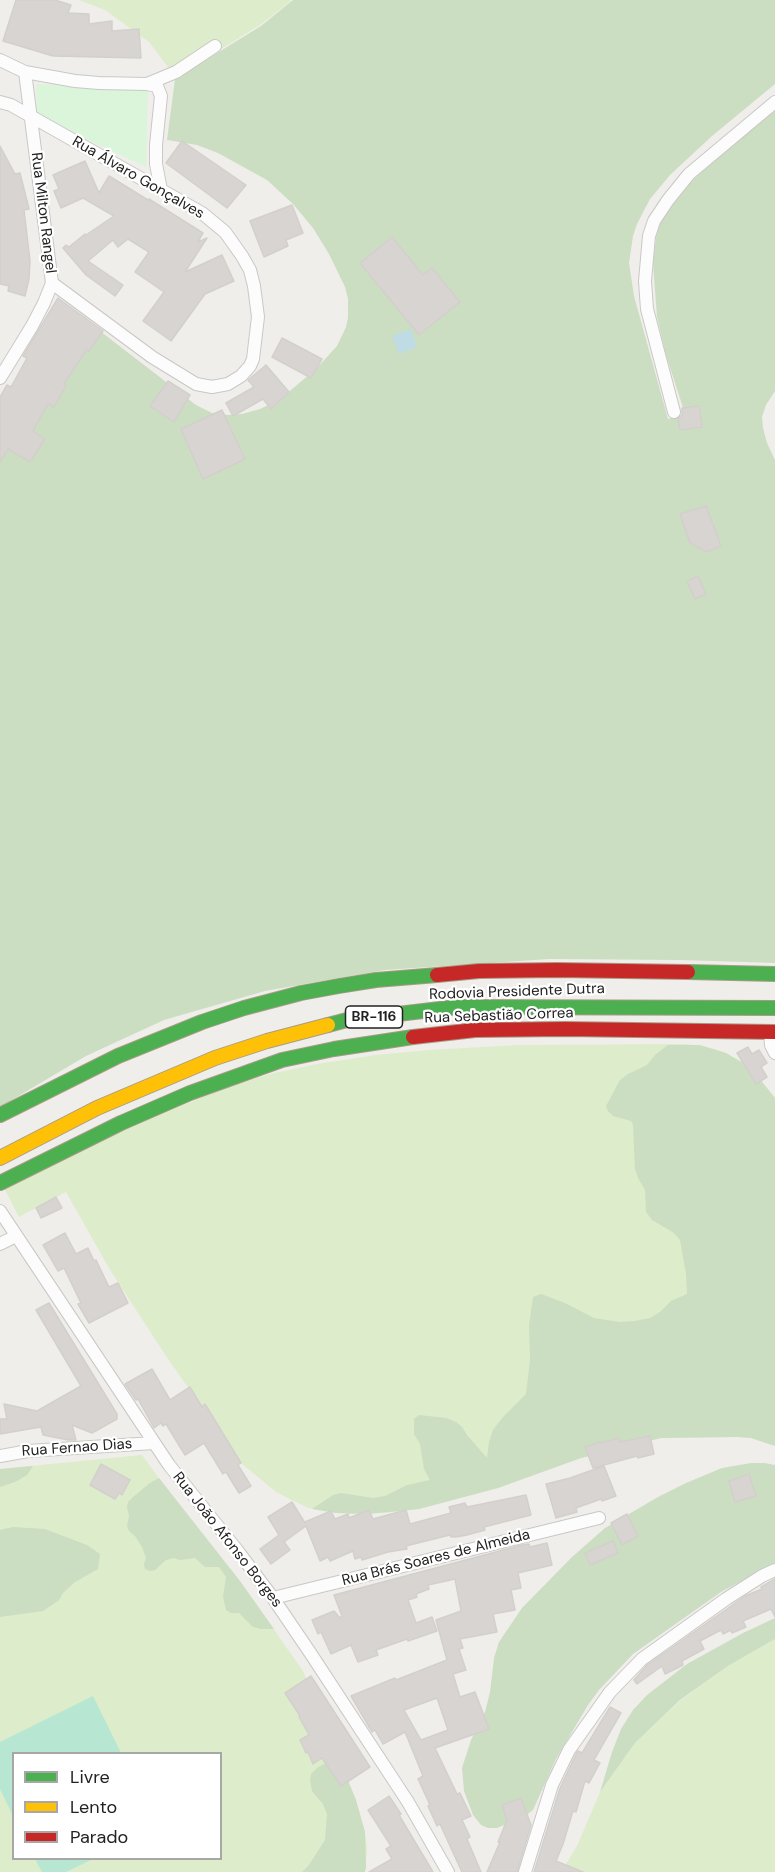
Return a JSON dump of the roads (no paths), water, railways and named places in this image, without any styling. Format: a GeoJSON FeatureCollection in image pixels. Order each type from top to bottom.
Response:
{"type":"FeatureCollection","features":[{"type":"Feature","properties":{"kind":"main road","name":"Rodovia Presidente Dutra"},"geometry":{"type":"LineString","coordinates":[[0,1114],[118,1056],[202,1022],[301,993],[339,986],[376,980],[479,971],[775,974]]}},
{"type":"Feature","properties":{"kind":"main road","name":"Rodovia Presidente Dutra"},"geometry":{"type":"LineString","coordinates":[[0,1158],[98,1108],[215,1058],[267,1041],[347,1020],[457,1008],[554,1006],[775,1008]]}},
{"type":"Feature","properties":{"kind":"main road","name":"Rua Sebastião Correa"},"geometry":{"type":"LineString","coordinates":[[0,1183],[190,1093],[282,1060],[334,1048],[475,1030],[772,1032]]}},
{"type":"Feature","properties":{"kind":"street"},"geometry":{"type":"LineString","coordinates":[[147,84],[176,72],[215,46]]}},
{"type":"Feature","properties":{"kind":"street"},"geometry":{"type":"LineString","coordinates":[[0,60],[25,72],[75,81],[157,86],[161,96],[156,164],[161,190]]}},
{"type":"Feature","properties":{"kind":"street","name":"Rua Milton Rangel"},"geometry":{"type":"LineString","coordinates":[[0,378],[32,327],[52,283],[25,72]]}},
{"type":"Feature","properties":{"kind":"street","name":"Rua Álvaro Gonçalves"},"geometry":{"type":"LineString","coordinates":[[0,102],[11,105],[215,222],[234,243],[250,270],[257,302],[257,332],[253,359],[241,376],[228,384],[212,387],[196,384],[186,380],[152,357],[52,283]]}},
{"type":"Feature","properties":{"kind":"street"},"geometry":{"type":"LineString","coordinates":[[674,412],[647,309],[645,281],[649,236],[654,221],[689,174],[775,102]]}},
{"type":"Feature","properties":{"kind":"street"},"geometry":{"type":"LineString","coordinates":[[772,1032],[771,1045],[775,1053]]}},
{"type":"Feature","properties":{"kind":"street","name":"Rua João Afonso Borges"},"geometry":{"type":"LineString","coordinates":[[0,1211],[169,1465],[273,1598],[408,1802],[448,1872]]}},
{"type":"Feature","properties":{"kind":"street"},"geometry":{"type":"LineString","coordinates":[[0,1244],[16,1236]]}},
{"type":"Feature","properties":{"kind":"street","name":"Rua Fernao Dias"},"geometry":{"type":"LineString","coordinates":[[0,1456],[28,1451],[154,1443]]}},
{"type":"Feature","properties":{"kind":"street","name":"Rua Brás Soares de Almeida"},"geometry":{"type":"LineString","coordinates":[[273,1598],[599,1518]]}},
{"type":"Feature","properties":{"kind":"street"},"geometry":{"type":"LineString","coordinates":[[525,1872],[552,1785],[570,1750],[610,1692],[642,1659],[726,1599],[775,1570]]}},
{"type":"Feature","properties":{"kind":"water"},"geometry":{"type":"Polygon","coordinates":[[[411,329],[417,347],[399,354],[392,336],[411,329]]]}}]}
